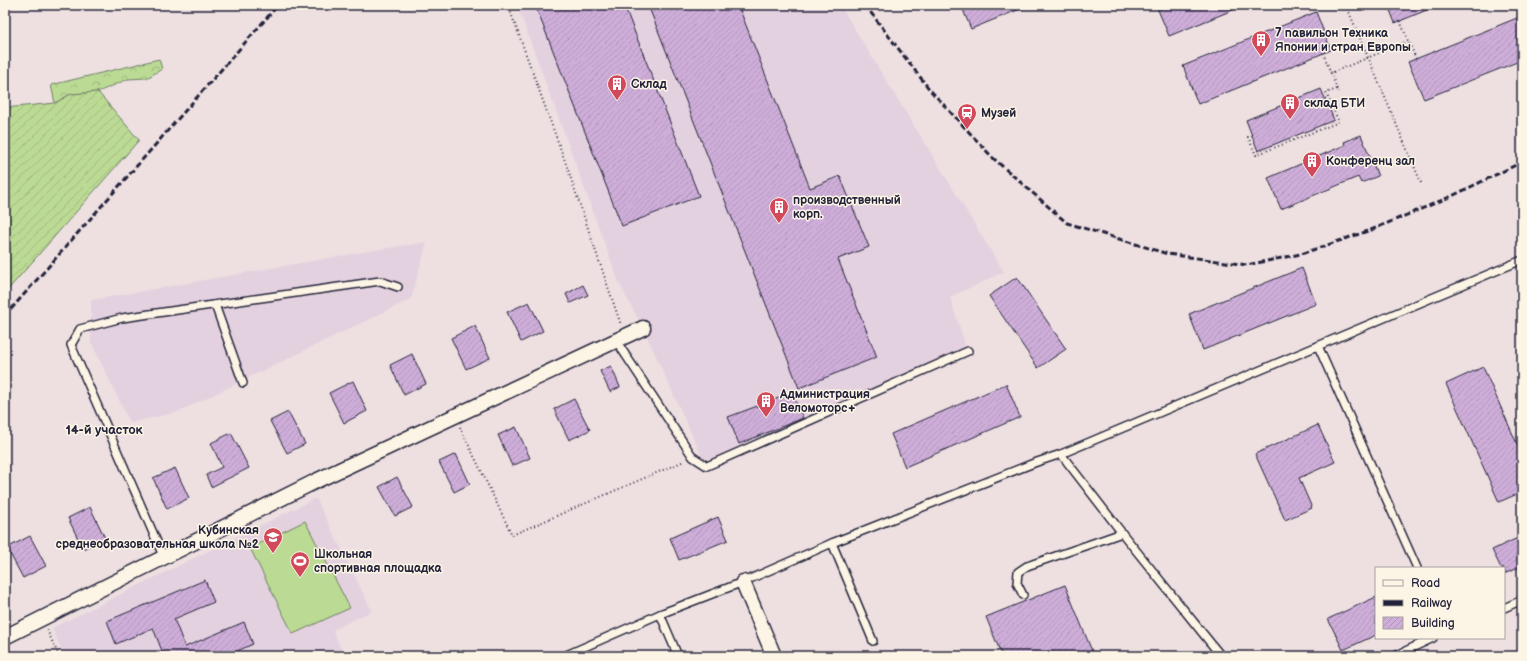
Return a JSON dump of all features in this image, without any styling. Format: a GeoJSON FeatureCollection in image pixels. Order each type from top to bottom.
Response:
{"type":"FeatureCollection","features":[{"type":"Feature","properties":{"kind":"street"},"geometry":{"type":"LineString","coordinates":[[5,637],[42,620],[318,480],[643,328]]}},
{"type":"Feature","properties":{"kind":"street"},"geometry":{"type":"LineString","coordinates":[[743,582],[774,656]]}},
{"type":"Feature","properties":{"kind":"lane"},"geometry":{"type":"LineString","coordinates":[[564,656],[660,614],[743,582],[832,543],[1034,463],[1061,454],[1522,260]]}},
{"type":"Feature","properties":{"kind":"lane"},"geometry":{"type":"LineString","coordinates":[[164,558],[71,345],[80,329],[122,318],[380,281],[398,286]]}},
{"type":"Feature","properties":{"kind":"lane"},"geometry":{"type":"LineString","coordinates":[[215,304],[243,383]]}},
{"type":"Feature","properties":{"kind":"lane"},"geometry":{"type":"LineString","coordinates":[[621,339],[694,457],[707,466],[968,351]]}},
{"type":"Feature","properties":{"kind":"lane"},"geometry":{"type":"LineString","coordinates":[[1318,346],[1417,567]]}},
{"type":"Feature","properties":{"kind":"lane"},"geometry":{"type":"LineString","coordinates":[[1061,454],[1122,533],[1221,656]]}},
{"type":"Feature","properties":{"kind":"lane"},"geometry":{"type":"LineString","coordinates":[[1023,595],[1017,583],[1018,572],[1027,566],[1122,533]]}},
{"type":"Feature","properties":{"kind":"lane"},"geometry":{"type":"LineString","coordinates":[[832,543],[873,641]]}},
{"type":"Feature","properties":{"kind":"lane"},"geometry":{"type":"LineString","coordinates":[[1505,608],[1522,600]]}},
{"type":"Feature","properties":{"kind":"lane"},"geometry":{"type":"LineString","coordinates":[[660,614],[678,656]]}},
{"type":"Feature","properties":{"kind":"lane"},"geometry":{"type":"LineString","coordinates":[[1395,656],[1431,639]]}},
{"type":"Feature","properties":{"kind":"path"},"geometry":{"type":"LineString","coordinates":[[508,5],[566,164],[621,339]]}},
{"type":"Feature","properties":{"kind":"path"},"geometry":{"type":"LineString","coordinates":[[1346,5],[1369,56],[1422,185]]}},
{"type":"Feature","properties":{"kind":"path"},"geometry":{"type":"LineString","coordinates":[[1400,21],[1416,59]]}},
{"type":"Feature","properties":{"kind":"path"},"geometry":{"type":"LineString","coordinates":[[1330,73],[1408,41]]}},
{"type":"Feature","properties":{"kind":"path"},"geometry":{"type":"LineString","coordinates":[[1323,53],[1338,92]]}},
{"type":"Feature","properties":{"kind":"path"},"geometry":{"type":"LineString","coordinates":[[1252,135],[1248,136],[1256,155],[1339,122],[1326,93],[1337,89]]}},
{"type":"Feature","properties":{"kind":"path"},"geometry":{"type":"LineString","coordinates":[[455,417],[512,535],[694,457]]}},
{"type":"Feature","properties":{"kind":"path"},"geometry":{"type":"LineString","coordinates":[[42,620],[58,656]]}},
{"type":"Feature","properties":{"kind":"shaded area"},"geometry":{"type":"Polygon","coordinates":[[[517,5],[840,5],[1004,272],[950,297],[966,347],[713,460],[702,457],[643,328],[619,283],[517,5]]]}},
{"type":"Feature","properties":{"kind":"shaded area"},"geometry":{"type":"Polygon","coordinates":[[[427,242],[411,299],[178,412],[130,423],[91,342],[91,300],[427,242]]]}},
{"type":"Feature","properties":{"kind":"shaded area","name":"Кубинская среднеобразовательная школа №2"},"geometry":{"type":"Polygon","coordinates":[[[316,498],[372,611],[333,630],[344,656],[64,656],[52,628],[316,498]]]}},
{"type":"Feature","properties":{"kind":"green space"},"geometry":{"type":"Polygon","coordinates":[[[159,59],[162,69],[147,78],[128,79],[98,92],[71,94],[55,103],[51,85],[159,59]]]}},
{"type":"Feature","properties":{"kind":"green space"},"geometry":{"type":"Polygon","coordinates":[[[98,92],[139,140],[5,293],[5,108],[55,103],[71,94],[98,92]]]}},
{"type":"Feature","properties":{"kind":"green space","name":"Школьная спортивная площадка"},"geometry":{"type":"Polygon","coordinates":[[[305,521],[350,608],[293,634],[250,548],[305,521]]]}},
{"type":"Feature","properties":{"kind":"building","name":"Склад"},"geometry":{"type":"Polygon","coordinates":[[[535,5],[624,5],[699,196],[622,226],[535,5]]]}},
{"type":"Feature","properties":{"kind":"building","name":"производственный корп."},"geometry":{"type":"Polygon","coordinates":[[[648,5],[738,5],[810,188],[840,176],[869,247],[838,259],[877,357],[799,388],[648,5]]]}},
{"type":"Feature","properties":{"kind":"building"},"geometry":{"type":"Polygon","coordinates":[[[961,5],[1030,5],[971,29],[961,5]]]}},
{"type":"Feature","properties":{"kind":"building"},"geometry":{"type":"Polygon","coordinates":[[[1156,5],[1245,5],[1169,36],[1156,5]]]}},
{"type":"Feature","properties":{"kind":"building"},"geometry":{"type":"Polygon","coordinates":[[[1388,5],[1439,5],[1395,23],[1388,5]]]}},
{"type":"Feature","properties":{"kind":"building","name":"7 павильон Техника Японии и стран Европы"},"geometry":{"type":"Polygon","coordinates":[[[1316,12],[1331,50],[1198,104],[1183,66],[1316,12]]]}},
{"type":"Feature","properties":{"kind":"building"},"geometry":{"type":"Polygon","coordinates":[[[1522,16],[1522,60],[1424,99],[1408,62],[1522,16]]]}},
{"type":"Feature","properties":{"kind":"building","name":"склад БТИ"},"geometry":{"type":"Polygon","coordinates":[[[1321,89],[1334,120],[1258,151],[1246,120],[1321,89]]]}},
{"type":"Feature","properties":{"kind":"building","name":"Конференц зал"},"geometry":{"type":"Polygon","coordinates":[[[1361,135],[1378,176],[1361,183],[1358,177],[1281,209],[1268,178],[1345,145],[1344,142],[1361,135]]]}},
{"type":"Feature","properties":{"kind":"building"},"geometry":{"type":"Polygon","coordinates":[[[1302,268],[1316,304],[1203,350],[1189,314],[1302,268]]]}},
{"type":"Feature","properties":{"kind":"building"},"geometry":{"type":"Polygon","coordinates":[[[1017,277],[1066,349],[1038,368],[989,296],[1017,277]]]}},
{"type":"Feature","properties":{"kind":"building"},"geometry":{"type":"Polygon","coordinates":[[[583,285],[588,295],[570,303],[566,294],[583,285]]]}},
{"type":"Feature","properties":{"kind":"building"},"geometry":{"type":"Polygon","coordinates":[[[529,302],[543,331],[521,342],[507,312],[529,302]]]}},
{"type":"Feature","properties":{"kind":"building"},"geometry":{"type":"Polygon","coordinates":[[[475,326],[490,358],[466,369],[451,338],[475,326]]]}},
{"type":"Feature","properties":{"kind":"building"},"geometry":{"type":"Polygon","coordinates":[[[412,354],[426,384],[404,395],[390,365],[412,354]]]}},
{"type":"Feature","properties":{"kind":"building"},"geometry":{"type":"Polygon","coordinates":[[[611,366],[620,387],[610,392],[600,371],[611,366]]]}},
{"type":"Feature","properties":{"kind":"building"},"geometry":{"type":"Polygon","coordinates":[[[1483,367],[1522,455],[1522,492],[1499,502],[1446,384],[1483,367]]]}},
{"type":"Feature","properties":{"kind":"building"},"geometry":{"type":"Polygon","coordinates":[[[353,381],[367,411],[344,423],[329,393],[353,381]]]}},
{"type":"Feature","properties":{"kind":"building"},"geometry":{"type":"Polygon","coordinates":[[[1006,384],[1020,417],[905,467],[891,434],[1006,384]]]}},
{"type":"Feature","properties":{"kind":"building","name":"Администрация Веломоторс+"},"geometry":{"type":"Polygon","coordinates":[[[792,393],[803,418],[739,444],[728,417],[792,393]]]}},
{"type":"Feature","properties":{"kind":"building"},"geometry":{"type":"Polygon","coordinates":[[[574,399],[590,430],[569,440],[554,409],[574,399]]]}},
{"type":"Feature","properties":{"kind":"building"},"geometry":{"type":"Polygon","coordinates":[[[288,412],[305,444],[287,453],[270,421],[288,412]]]}},
{"type":"Feature","properties":{"kind":"building"},"geometry":{"type":"Polygon","coordinates":[[[1318,425],[1335,462],[1299,478],[1312,508],[1285,520],[1255,454],[1318,425]]]}},
{"type":"Feature","properties":{"kind":"building"},"geometry":{"type":"Polygon","coordinates":[[[516,427],[530,458],[512,466],[498,435],[516,427]]]}},
{"type":"Feature","properties":{"kind":"building"},"geometry":{"type":"Polygon","coordinates":[[[231,433],[249,468],[211,487],[206,475],[222,467],[211,443],[231,433]]]}},
{"type":"Feature","properties":{"kind":"building"},"geometry":{"type":"Polygon","coordinates":[[[456,454],[470,484],[454,492],[439,462],[456,454]]]}},
{"type":"Feature","properties":{"kind":"building"},"geometry":{"type":"Polygon","coordinates":[[[175,468],[189,498],[167,509],[153,478],[175,468]]]}},
{"type":"Feature","properties":{"kind":"building"},"geometry":{"type":"Polygon","coordinates":[[[397,477],[413,507],[395,516],[379,487],[397,477]]]}},
{"type":"Feature","properties":{"kind":"building"},"geometry":{"type":"Polygon","coordinates":[[[90,507],[105,538],[83,549],[68,518],[90,507]]]}},
{"type":"Feature","properties":{"kind":"building"},"geometry":{"type":"Polygon","coordinates":[[[718,517],[728,540],[679,560],[670,538],[718,517]]]}},
{"type":"Feature","properties":{"kind":"building"},"geometry":{"type":"Polygon","coordinates":[[[30,536],[46,566],[23,578],[7,548],[30,536]]]}},
{"type":"Feature","properties":{"kind":"building"},"geometry":{"type":"Polygon","coordinates":[[[1522,536],[1522,566],[1505,574],[1505,567],[1500,567],[1492,550],[1522,536]]]}},
{"type":"Feature","properties":{"kind":"building"},"geometry":{"type":"Polygon","coordinates":[[[205,580],[214,602],[174,619],[185,647],[244,622],[253,644],[226,656],[164,656],[153,628],[116,644],[107,621],[205,580]]]}},
{"type":"Feature","properties":{"kind":"building"},"geometry":{"type":"Polygon","coordinates":[[[1065,585],[1094,656],[1002,656],[986,617],[1065,585]]]}},
{"type":"Feature","properties":{"kind":"building"},"geometry":{"type":"Polygon","coordinates":[[[1375,597],[1375,635],[1343,650],[1328,619],[1375,597]]]}},
{"type":"Feature","properties":{"kind":"railway"},"geometry":{"type":"LineString","coordinates":[[5,316],[278,5]]}},
{"type":"Feature","properties":{"kind":"railway"},"geometry":{"type":"LineString","coordinates":[[865,5],[930,90],[993,158],[1067,223],[1168,254],[1247,265],[1301,254],[1371,230],[1452,196],[1522,162]]}},
{"type":"Feature","properties":{"kind":"place","name":"7 павильон Техника Японии и стран Европы"},"geometry":{"type":"Point","coordinates":[1261,57]}},
{"type":"Feature","properties":{"kind":"place","name":"Склад"},"geometry":{"type":"Point","coordinates":[617,101]}},
{"type":"Feature","properties":{"kind":"place","name":"склад БТИ"},"geometry":{"type":"Point","coordinates":[1290,120]}},
{"type":"Feature","properties":{"kind":"place","name":"Музей"},"geometry":{"type":"Point","coordinates":[967,130]}},
{"type":"Feature","properties":{"kind":"place","name":"Конференц зал"},"geometry":{"type":"Point","coordinates":[1312,178]}},
{"type":"Feature","properties":{"kind":"place","name":"производственный корп."},"geometry":{"type":"Point","coordinates":[779,224]}},
{"type":"Feature","properties":{"kind":"place","name":"Администрация Веломоторс+"},"geometry":{"type":"Point","coordinates":[766,418]}},
{"type":"Feature","properties":{"kind":"place","name":"Кубинская среднеобразовательная школа №2"},"geometry":{"type":"Point","coordinates":[273,554]}},
{"type":"Feature","properties":{"kind":"place","name":"Школьная спортивная площадка"},"geometry":{"type":"Point","coordinates":[300,578]}},
{"type":"Feature","properties":{"kind":"district","name":"14-й участок"},"geometry":{"type":"Point","coordinates":[104,429]}}]}
